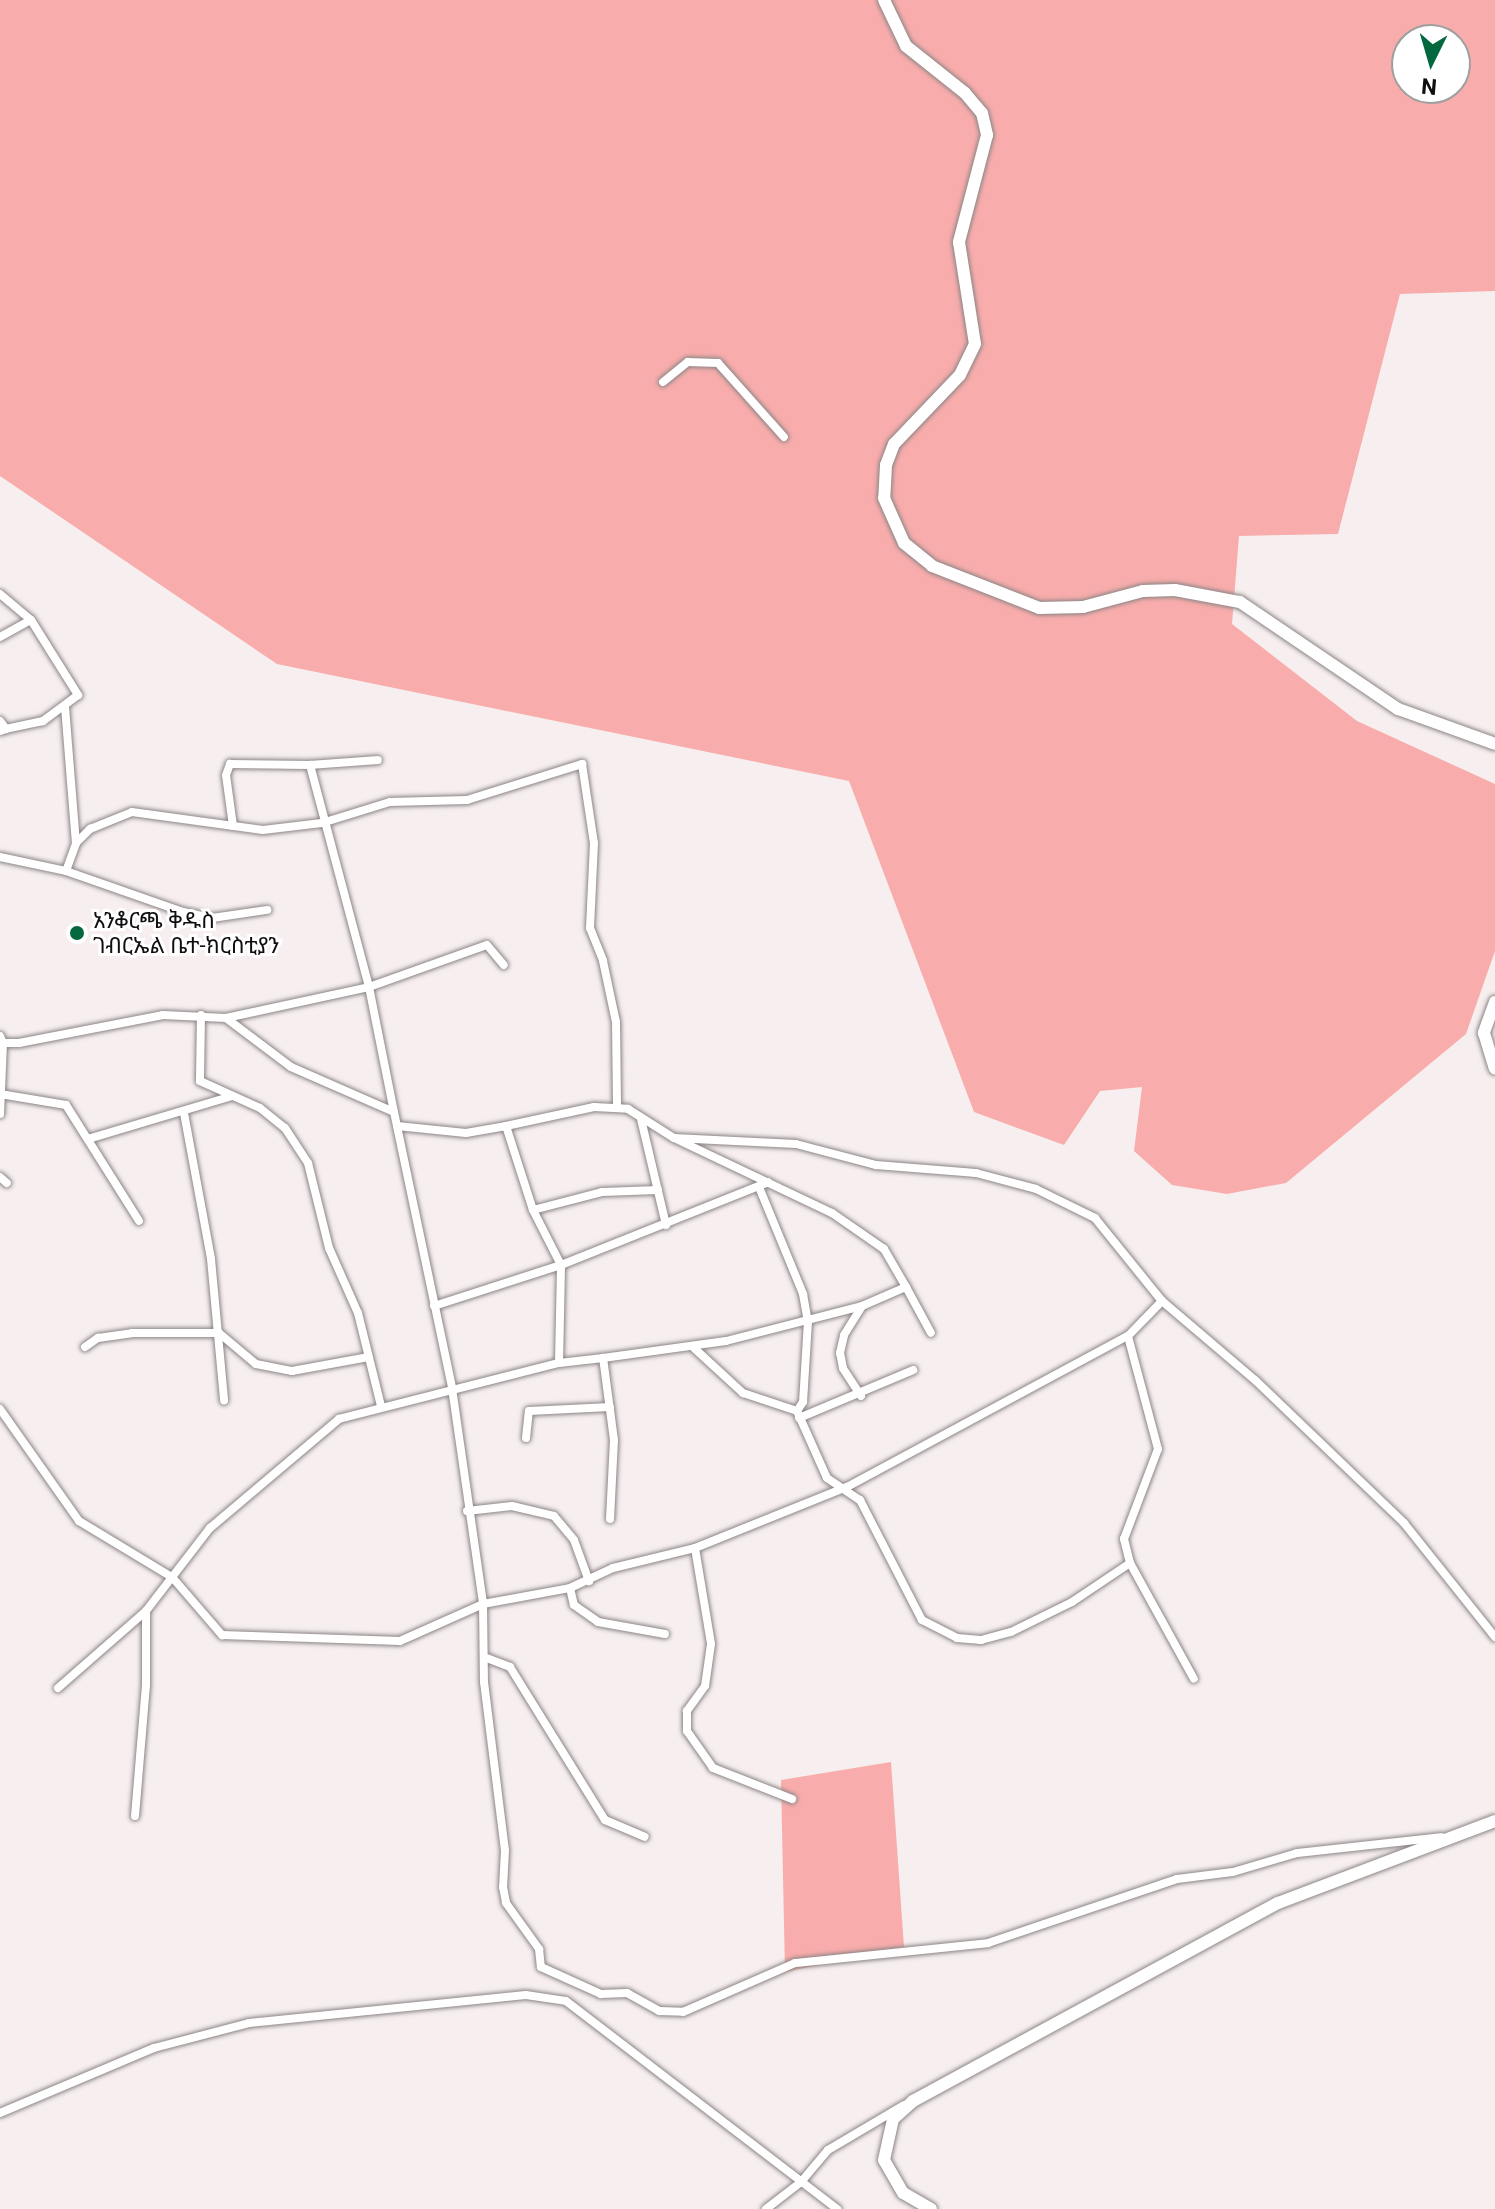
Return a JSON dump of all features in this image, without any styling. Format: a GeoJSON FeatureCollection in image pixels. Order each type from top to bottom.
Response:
{"type":"FeatureCollection","features":[{"type":"Feature","properties":{"kind":"main road"},"geometry":{"type":"LineString","coordinates":[[884,0],[906,46],[965,93],[982,113],[987,135],[959,242],[975,344],[960,375],[894,444],[886,465],[884,498],[904,543],[932,566],[1039,608],[1083,607],[1143,591],[1175,590],[1240,602],[1398,709],[1495,744]]}},
{"type":"Feature","properties":{"kind":"main road"},"geometry":{"type":"LineString","coordinates":[[1495,1002],[1484,1033],[1495,1068]]}},
{"type":"Feature","properties":{"kind":"main road"},"geometry":{"type":"LineString","coordinates":[[931,2209],[903,2193],[884,2160],[893,2119],[913,2101],[1278,1903],[1441,1837],[1495,1821]]}},
{"type":"Feature","properties":{"kind":"street"},"geometry":{"type":"LineString","coordinates":[[663,382],[688,362],[718,363],[784,437]]}},
{"type":"Feature","properties":{"kind":"street"},"geometry":{"type":"LineString","coordinates":[[0,594],[31,620],[76,687],[78,695],[43,721],[2,727]]}},
{"type":"Feature","properties":{"kind":"street"},"geometry":{"type":"LineString","coordinates":[[0,637],[31,620]]}},
{"type":"Feature","properties":{"kind":"street"},"geometry":{"type":"LineString","coordinates":[[65,707],[76,843],[66,871]]}},
{"type":"Feature","properties":{"kind":"street"},"geometry":{"type":"LineString","coordinates":[[233,826],[226,775],[230,764],[310,765],[378,760]]}},
{"type":"Feature","properties":{"kind":"street"},"geometry":{"type":"LineString","coordinates":[[76,843],[90,829],[132,812],[263,830],[322,823],[390,802],[467,800],[582,764],[594,843],[590,928],[603,961],[616,1022],[617,1106]]}},
{"type":"Feature","properties":{"kind":"street"},"geometry":{"type":"LineString","coordinates":[[310,765],[322,823],[369,987],[452,1388],[467,1511],[483,1604],[484,1657],[505,1850],[506,1903],[539,1949],[541,1967],[601,1994],[627,1993],[670,2013],[698,2007],[795,1963],[988,1943],[1177,1879],[1233,1872],[1297,1853],[1441,1837]]}},
{"type":"Feature","properties":{"kind":"street"},"geometry":{"type":"LineString","coordinates":[[0,857],[66,871],[198,915],[232,917],[267,910]]}},
{"type":"Feature","properties":{"kind":"street"},"geometry":{"type":"LineString","coordinates":[[0,1114],[2,1040],[131,1019],[201,1015],[226,1018],[369,987],[487,945],[504,965]]}},
{"type":"Feature","properties":{"kind":"street"},"geometry":{"type":"LineString","coordinates":[[201,1015],[200,1081],[272,1118],[301,1151],[329,1248],[358,1313],[381,1406]]}},
{"type":"Feature","properties":{"kind":"street"},"geometry":{"type":"LineString","coordinates":[[226,1018],[291,1067],[394,1112]]}},
{"type":"Feature","properties":{"kind":"street"},"geometry":{"type":"LineString","coordinates":[[2,1094],[66,1105],[139,1221]]}},
{"type":"Feature","properties":{"kind":"street"},"geometry":{"type":"LineString","coordinates":[[88,1139],[184,1113],[232,1096]]}},
{"type":"Feature","properties":{"kind":"street"},"geometry":{"type":"LineString","coordinates":[[397,1126],[466,1133],[563,1111],[617,1106],[763,1185],[873,1238],[906,1287],[931,1333]]}},
{"type":"Feature","properties":{"kind":"street"},"geometry":{"type":"LineString","coordinates":[[184,1113],[219,1333],[224,1400]]}},
{"type":"Feature","properties":{"kind":"street"},"geometry":{"type":"LineString","coordinates":[[641,1119],[666,1225]]}},
{"type":"Feature","properties":{"kind":"street"},"geometry":{"type":"LineString","coordinates":[[506,1126],[533,1210],[561,1265],[559,1363]]}},
{"type":"Feature","properties":{"kind":"street"},"geometry":{"type":"LineString","coordinates":[[674,1138],[796,1144],[876,1165],[1008,1179],[1095,1218],[1162,1301],[1256,1381],[1404,1523],[1495,1637]]}},
{"type":"Feature","properties":{"kind":"street"},"geometry":{"type":"LineString","coordinates":[[434,1306],[561,1265],[763,1185]]}},
{"type":"Feature","properties":{"kind":"street"},"geometry":{"type":"LineString","coordinates":[[763,1185],[803,1294],[808,1321],[803,1402],[798,1415],[827,1478],[847,1487],[877,1529],[911,1607],[943,1634],[981,1640],[1011,1632],[1072,1602],[1130,1563]]}},
{"type":"Feature","properties":{"kind":"street"},"geometry":{"type":"LineString","coordinates":[[533,1210],[602,1192],[658,1190]]}},
{"type":"Feature","properties":{"kind":"street"},"geometry":{"type":"LineString","coordinates":[[58,1688],[146,1611],[210,1528],[339,1419],[559,1363],[694,1348],[862,1306],[906,1287]]}},
{"type":"Feature","properties":{"kind":"street"},"geometry":{"type":"LineString","coordinates":[[0,1409],[79,1521],[172,1577],[203,1608],[213,1629],[228,1638],[400,1641],[463,1618],[483,1604],[570,1588],[613,1568],[695,1548],[847,1487],[1128,1336],[1162,1301]]}},
{"type":"Feature","properties":{"kind":"street"},"geometry":{"type":"LineString","coordinates":[[861,1396],[843,1368],[840,1353],[844,1335],[862,1306]]}},
{"type":"Feature","properties":{"kind":"street"},"geometry":{"type":"LineString","coordinates":[[85,1347],[98,1338],[132,1333],[219,1333],[256,1364],[292,1371],[369,1357]]}},
{"type":"Feature","properties":{"kind":"street"},"geometry":{"type":"LineString","coordinates":[[1128,1336],[1158,1449],[1124,1539],[1130,1563],[1194,1679]]}},
{"type":"Feature","properties":{"kind":"street"},"geometry":{"type":"LineString","coordinates":[[694,1348],[743,1393],[798,1415],[861,1396],[913,1370]]}},
{"type":"Feature","properties":{"kind":"street"},"geometry":{"type":"LineString","coordinates":[[603,1358],[615,1483],[610,1519]]}},
{"type":"Feature","properties":{"kind":"street"},"geometry":{"type":"LineString","coordinates":[[526,1438],[529,1411],[610,1407]]}},
{"type":"Feature","properties":{"kind":"street"},"geometry":{"type":"LineString","coordinates":[[467,1511],[512,1506],[554,1516],[574,1540],[589,1581]]}},
{"type":"Feature","properties":{"kind":"street"},"geometry":{"type":"LineString","coordinates":[[695,1548],[711,1644],[705,1686],[687,1711],[687,1731],[713,1768],[792,1799]]}},
{"type":"Feature","properties":{"kind":"street"},"geometry":{"type":"LineString","coordinates":[[570,1588],[574,1605],[598,1622],[665,1634]]}},
{"type":"Feature","properties":{"kind":"street"},"geometry":{"type":"LineString","coordinates":[[135,1816],[146,1685],[146,1611]]}},
{"type":"Feature","properties":{"kind":"street"},"geometry":{"type":"LineString","coordinates":[[484,1657],[510,1667],[605,1820],[645,1837]]}},
{"type":"Feature","properties":{"kind":"street"},"geometry":{"type":"LineString","coordinates":[[0,2113],[154,2048],[249,2023],[526,1995],[566,2001],[837,2209]]}},
{"type":"Feature","properties":{"kind":"street"},"geometry":{"type":"LineString","coordinates":[[766,2209],[801,2182],[828,2150],[913,2101]]}},
{"type":"Feature","properties":{"kind":"shaded area"},"geometry":{"type":"Polygon","coordinates":[[[0,0],[1495,0],[1495,291],[1400,294],[1338,534],[1239,536],[1232,624],[1357,721],[1495,784],[1495,951],[1466,1034],[1286,1183],[1227,1194],[1172,1185],[1134,1151],[1142,1087],[1100,1091],[1064,1145],[974,1112],[849,781],[277,664],[0,476],[0,0]]]}},
{"type":"Feature","properties":{"kind":"shaded area"},"geometry":{"type":"Polygon","coordinates":[[[891,1762],[904,1947],[785,1972],[781,1780],[891,1762]]]}},
{"type":"Feature","properties":{"kind":"place","name":"አንቆርጫ ቅዱስ ገብርኤል ቤተ-ክርስቲያን"},"geometry":{"type":"Point","coordinates":[77,933]}}]}
